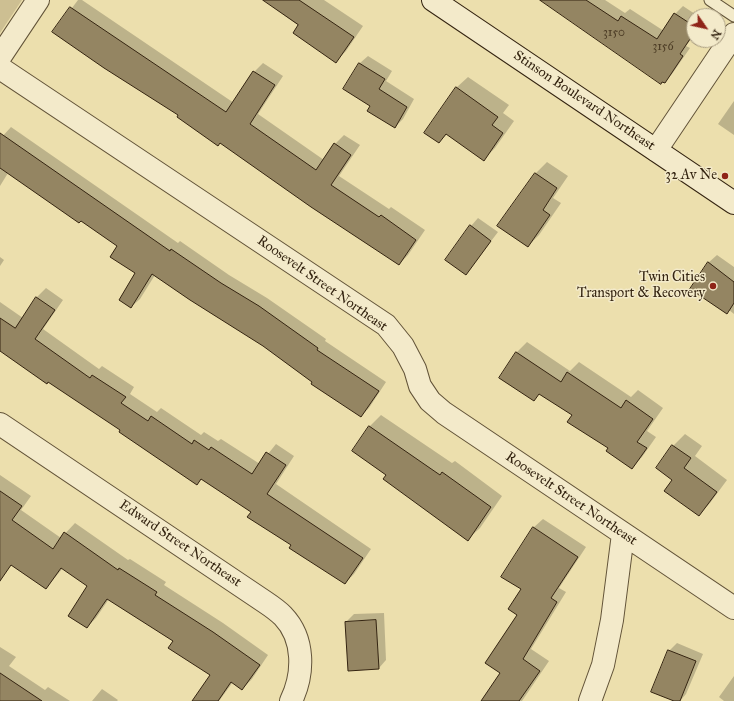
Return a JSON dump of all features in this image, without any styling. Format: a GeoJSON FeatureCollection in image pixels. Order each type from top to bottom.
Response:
{"type":"FeatureCollection","features":[{"type":"Feature","properties":{"kind":"street"},"geometry":{"type":"LineString","coordinates":[[0,58],[38,0]]}},
{"type":"Feature","properties":{"kind":"street","name":"Stinson Boulevard Northeast"},"geometry":{"type":"LineString","coordinates":[[433,0],[734,203]]}},
{"type":"Feature","properties":{"kind":"street"},"geometry":{"type":"LineString","coordinates":[[656,150],[734,34]]}},
{"type":"Feature","properties":{"kind":"street","name":"Roosevelt Street Northeast"},"geometry":{"type":"LineString","coordinates":[[0,68],[386,325],[403,346],[415,369],[420,386],[430,401],[444,413],[734,608]]}},
{"type":"Feature","properties":{"kind":"street","name":"Edward Street Northeast"},"geometry":{"type":"LineString","coordinates":[[0,424],[252,593],[283,616],[295,637],[301,661],[298,686],[291,701]]}},
{"type":"Feature","properties":{"kind":"street"},"geometry":{"type":"LineString","coordinates":[[590,701],[603,665],[612,620],[624,534]]}},
{"type":"Feature","properties":{"kind":"lane"},"geometry":{"type":"LineString","coordinates":[[710,0],[734,16]]}},
{"type":"Feature","properties":{"kind":"shaded area"},"geometry":{"type":"Polygon","coordinates":[[[0,0],[22,0],[0,33],[0,0]]]}},
{"type":"Feature","properties":{"kind":"building"},"geometry":{"type":"Polygon","coordinates":[[[263,0],[299,0],[354,37],[336,63],[293,33],[298,25],[263,0]]]}},
{"type":"Feature","properties":{"kind":"building"},"geometry":{"type":"Polygon","coordinates":[[[540,0],[586,0],[618,21],[621,16],[657,39],[674,13],[686,21],[686,45],[680,54],[683,56],[665,83],[662,82],[661,84],[540,0]]]}},
{"type":"Feature","properties":{"kind":"building"},"geometry":{"type":"Polygon","coordinates":[[[70,7],[226,112],[253,71],[275,85],[250,124],[316,170],[334,143],[351,155],[331,185],[379,217],[381,215],[416,240],[399,265],[311,207],[220,143],[218,146],[177,117],[178,115],[104,68],[52,32],[70,7]]]}},
{"type":"Feature","properties":{"kind":"building"},"geometry":{"type":"Polygon","coordinates":[[[359,63],[385,79],[379,89],[407,107],[395,128],[367,111],[370,106],[343,89],[359,63]]]}},
{"type":"Feature","properties":{"kind":"building"},"geometry":{"type":"Polygon","coordinates":[[[456,87],[498,117],[492,125],[503,133],[484,161],[446,134],[439,143],[424,133],[456,87]]]}},
{"type":"Feature","properties":{"kind":"building"},"geometry":{"type":"Polygon","coordinates":[[[0,133],[170,251],[171,249],[221,283],[259,306],[318,348],[317,350],[379,391],[361,417],[311,384],[312,382],[263,346],[152,274],[131,308],[119,300],[135,273],[110,257],[117,246],[81,221],[79,223],[0,168],[0,133]]]}},
{"type":"Feature","properties":{"kind":"building"},"geometry":{"type":"Polygon","coordinates":[[[535,173],[557,188],[543,210],[550,215],[528,247],[497,226],[535,173]]]}},
{"type":"Feature","properties":{"kind":"building"},"geometry":{"type":"Polygon","coordinates":[[[470,225],[491,241],[466,275],[445,260],[470,225]]]}},
{"type":"Feature","properties":{"kind":"building","name":"Twin Cities Transport & Recovery"},"geometry":{"type":"Polygon","coordinates":[[[708,262],[734,282],[734,303],[727,314],[690,289],[708,262]]]}},
{"type":"Feature","properties":{"kind":"building"},"geometry":{"type":"Polygon","coordinates":[[[36,297],[55,310],[35,339],[90,378],[92,375],[126,397],[121,403],[148,421],[151,416],[192,444],[194,440],[209,450],[211,447],[252,474],[266,452],[286,465],[267,494],[363,558],[345,584],[289,548],[291,545],[247,517],[251,512],[201,479],[197,485],[119,432],[120,430],[48,382],[47,384],[0,351],[0,318],[15,328],[36,297]]]}},
{"type":"Feature","properties":{"kind":"building"},"geometry":{"type":"Polygon","coordinates":[[[516,352],[561,382],[567,372],[621,408],[626,400],[653,419],[637,442],[647,448],[632,469],[606,451],[608,448],[567,422],[572,415],[539,394],[534,401],[499,378],[516,352]]]}},
{"type":"Feature","properties":{"kind":"building"},"geometry":{"type":"Polygon","coordinates":[[[369,426],[440,475],[442,472],[491,507],[468,541],[383,479],[386,475],[352,451],[369,426]]]}},
{"type":"Feature","properties":{"kind":"building"},"geometry":{"type":"Polygon","coordinates":[[[672,445],[691,458],[684,468],[717,492],[699,516],[664,491],[672,480],[656,468],[672,445]]]}},
{"type":"Feature","properties":{"kind":"building"},"geometry":{"type":"Polygon","coordinates":[[[0,491],[22,506],[12,520],[53,549],[64,532],[118,570],[119,568],[157,592],[155,595],[213,632],[260,665],[242,690],[231,682],[218,701],[192,701],[210,675],[168,648],[173,641],[107,599],[87,628],[68,616],[87,586],[61,568],[46,589],[11,565],[0,581],[0,491]]]}},
{"type":"Feature","properties":{"kind":"building"},"geometry":{"type":"Polygon","coordinates":[[[533,527],[578,557],[551,598],[557,602],[523,659],[540,671],[519,701],[481,701],[500,673],[485,663],[517,615],[508,609],[521,589],[501,577],[533,527]]]}},
{"type":"Feature","properties":{"kind":"building"},"geometry":{"type":"Polygon","coordinates":[[[376,620],[379,669],[348,671],[345,622],[376,620]]]}},
{"type":"Feature","properties":{"kind":"building"},"geometry":{"type":"Polygon","coordinates":[[[668,650],[696,661],[680,701],[674,701],[651,692],[668,650]]]}},
{"type":"Feature","properties":{"kind":"building"},"geometry":{"type":"Polygon","coordinates":[[[0,673],[42,701],[0,701],[0,673]]]}},
{"type":"Feature","properties":{"kind":"place","name":"32 Av Ne"},"geometry":{"type":"Point","coordinates":[725,176]}},
{"type":"Feature","properties":{"kind":"place","name":"Twin Cities Transport & Recovery"},"geometry":{"type":"Point","coordinates":[713,286]}}]}
